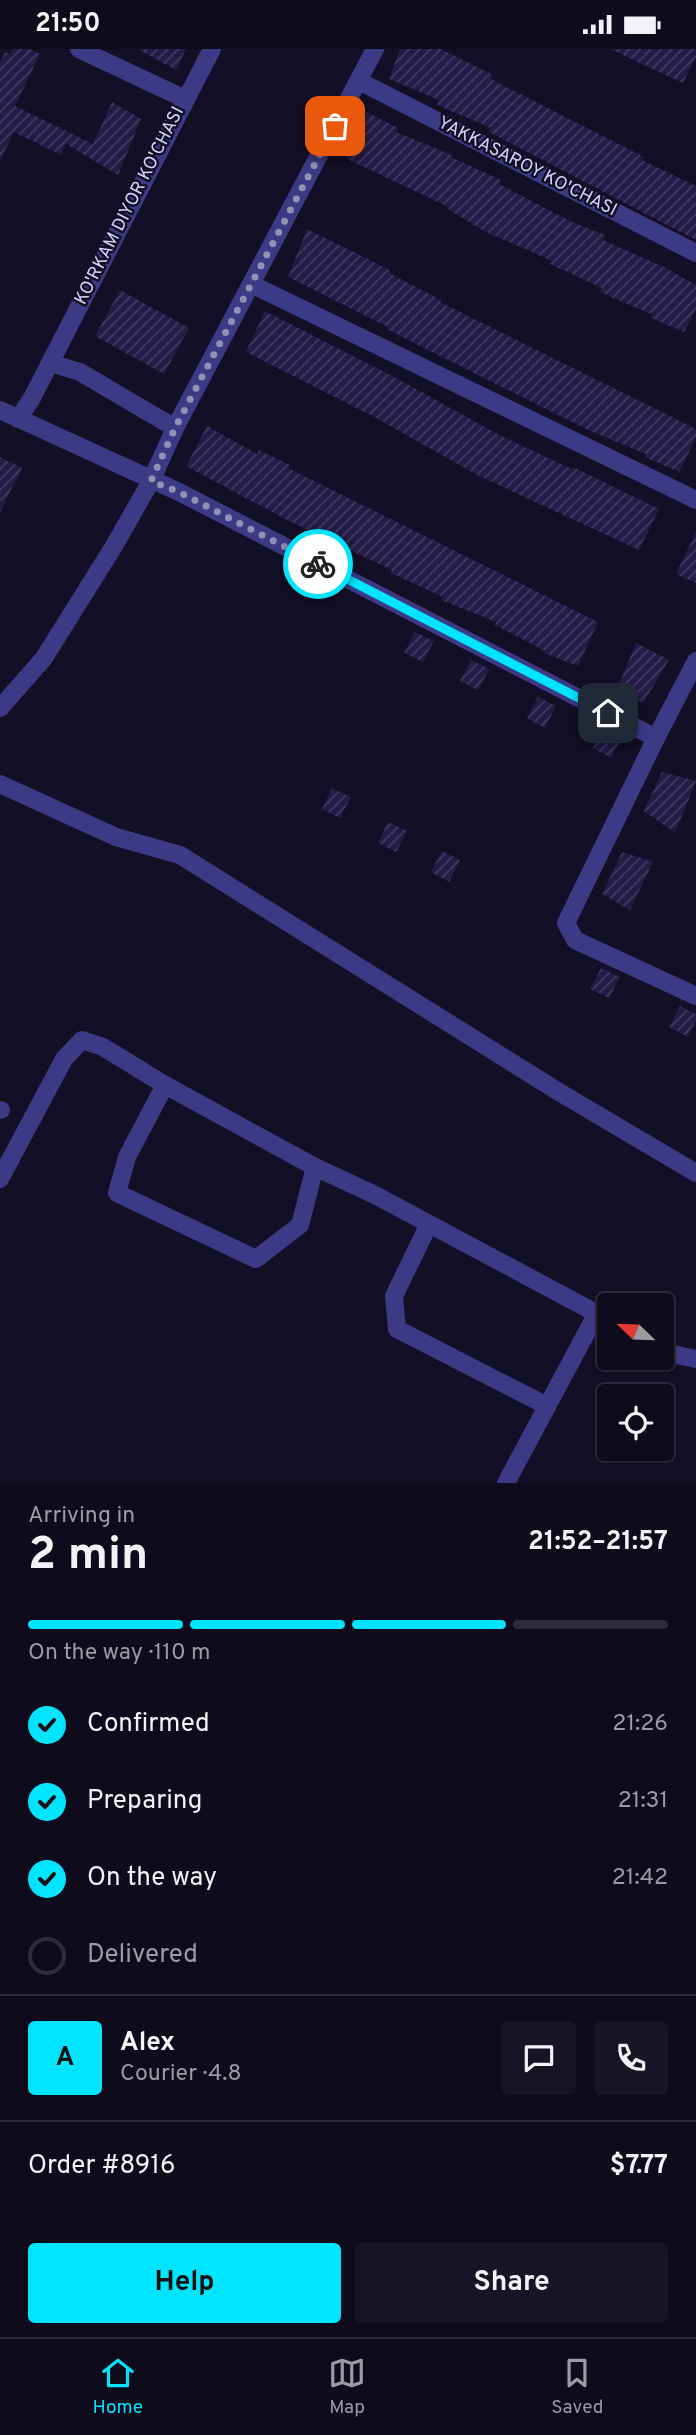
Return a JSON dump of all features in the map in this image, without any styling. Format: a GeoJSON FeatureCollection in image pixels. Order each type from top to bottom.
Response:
{"type":"FeatureCollection","features":[{"type":"Feature","properties":{"kind":"street"},"geometry":{"type":"LineString","coordinates":[[79,49],[185,99]]}},
{"type":"Feature","properties":{"kind":"street","name":"KO'RKAM DIYOR KO'CHASI"},"geometry":{"type":"LineString","coordinates":[[18,419],[33,398],[212,49]]}},
{"type":"Feature","properties":{"kind":"street"},"geometry":{"type":"LineString","coordinates":[[0,709],[44,658],[151,481],[175,428],[375,49]]}},
{"type":"Feature","properties":{"kind":"street","name":"YAKKASAROY KO'CHASI"},"geometry":{"type":"LineString","coordinates":[[359,81],[696,253]]}},
{"type":"Feature","properties":{"kind":"street"},"geometry":{"type":"LineString","coordinates":[[251,284],[696,500]]}},
{"type":"Feature","properties":{"kind":"street"},"geometry":{"type":"LineString","coordinates":[[50,363],[80,372],[175,428]]}},
{"type":"Feature","properties":{"kind":"street"},"geometry":{"type":"LineString","coordinates":[[0,410],[179,492],[656,738]]}},
{"type":"Feature","properties":{"kind":"street"},"geometry":{"type":"LineString","coordinates":[[696,661],[566,923],[575,940],[696,996]]}},
{"type":"Feature","properties":{"kind":"street"},"geometry":{"type":"LineString","coordinates":[[0,784],[116,837],[180,855],[559,1092],[696,1173]]}},
{"type":"Feature","properties":{"kind":"street"},"geometry":{"type":"LineString","coordinates":[[0,1179],[64,1059],[82,1040],[103,1047],[165,1085],[315,1167],[375,1195],[597,1314]]}},
{"type":"Feature","properties":{"kind":"street"},"geometry":{"type":"LineString","coordinates":[[165,1085],[127,1157],[117,1193],[256,1259],[300,1225],[315,1167]]}},
{"type":"Feature","properties":{"kind":"street"},"geometry":{"type":"LineString","coordinates":[[429,1224],[394,1296],[397,1329],[547,1406]]}},
{"type":"Feature","properties":{"kind":"street"},"geometry":{"type":"LineString","coordinates":[[506,1483],[547,1406],[597,1327]]}},
{"type":"Feature","properties":{"kind":"street"},"geometry":{"type":"LineString","coordinates":[[674,1353],[696,1359]]}},
{"type":"Feature","properties":{"kind":"building"},"geometry":{"type":"Polygon","coordinates":[[[13,49],[30,49],[40,54],[15,106],[93,144],[112,102],[141,119],[118,175],[66,144],[61,155],[14,132],[0,161],[0,62],[5,52],[10,54],[13,49]]]}},
{"type":"Feature","properties":{"kind":"building"},"geometry":{"type":"Polygon","coordinates":[[[137,49],[186,49],[176,70],[137,49]]]}},
{"type":"Feature","properties":{"kind":"building"},"geometry":{"type":"Polygon","coordinates":[[[400,49],[441,49],[493,75],[491,79],[696,186],[696,240],[489,132],[491,128],[437,105],[439,100],[389,79],[400,49]]]}},
{"type":"Feature","properties":{"kind":"building"},"geometry":{"type":"Polygon","coordinates":[[[610,49],[696,49],[696,57],[683,83],[610,49]]]}},
{"type":"Feature","properties":{"kind":"building"},"geometry":{"type":"Polygon","coordinates":[[[367,112],[398,128],[396,132],[452,155],[451,157],[501,180],[499,184],[570,221],[605,235],[603,240],[664,267],[696,285],[696,309],[684,332],[600,292],[602,288],[550,264],[552,261],[482,230],[448,209],[449,207],[345,158],[367,112]]]}},
{"type":"Feature","properties":{"kind":"building"},"geometry":{"type":"Polygon","coordinates":[[[307,229],[390,270],[389,273],[441,300],[440,302],[696,429],[696,438],[679,472],[645,457],[646,454],[588,430],[288,277],[307,229]]]}},
{"type":"Feature","properties":{"kind":"building"},"geometry":{"type":"Polygon","coordinates":[[[120,290],[189,328],[164,374],[95,336],[120,290]]]}},
{"type":"Feature","properties":{"kind":"building"},"geometry":{"type":"Polygon","coordinates":[[[265,311],[398,379],[499,435],[659,509],[639,550],[479,476],[378,419],[246,352],[265,311]]]}},
{"type":"Feature","properties":{"kind":"building"},"geometry":{"type":"Polygon","coordinates":[[[207,426],[257,454],[259,450],[290,465],[288,468],[598,622],[578,666],[544,653],[545,651],[495,625],[496,622],[441,600],[443,597],[391,573],[392,570],[289,521],[186,466],[207,426]]]}},
{"type":"Feature","properties":{"kind":"building"},"geometry":{"type":"Polygon","coordinates":[[[0,457],[22,468],[0,512],[0,457]]]}},
{"type":"Feature","properties":{"kind":"building"},"geometry":{"type":"Polygon","coordinates":[[[696,532],[696,583],[676,574],[696,532]]]}},
{"type":"Feature","properties":{"kind":"building"},"geometry":{"type":"Polygon","coordinates":[[[415,632],[434,641],[423,662],[404,653],[415,632]]]}},
{"type":"Feature","properties":{"kind":"building"},"geometry":{"type":"Polygon","coordinates":[[[636,643],[669,660],[643,703],[617,689],[636,643]]]}},
{"type":"Feature","properties":{"kind":"building"},"geometry":{"type":"Polygon","coordinates":[[[471,660],[489,669],[478,690],[460,681],[471,660]]]}},
{"type":"Feature","properties":{"kind":"building"},"geometry":{"type":"Polygon","coordinates":[[[538,697],[556,706],[545,728],[527,718],[538,697]]]}},
{"type":"Feature","properties":{"kind":"building"},"geometry":{"type":"Polygon","coordinates":[[[604,727],[622,737],[611,758],[593,748],[604,727]]]}},
{"type":"Feature","properties":{"kind":"building"},"geometry":{"type":"Polygon","coordinates":[[[662,772],[696,781],[675,833],[644,811],[662,772]]]}},
{"type":"Feature","properties":{"kind":"building"},"geometry":{"type":"Polygon","coordinates":[[[332,788],[351,797],[340,818],[322,809],[332,788]]]}},
{"type":"Feature","properties":{"kind":"building"},"geometry":{"type":"Polygon","coordinates":[[[388,822],[407,831],[396,852],[378,843],[388,822]]]}},
{"type":"Feature","properties":{"kind":"building"},"geometry":{"type":"Polygon","coordinates":[[[442,851],[460,860],[449,882],[431,872],[442,851]]]}},
{"type":"Feature","properties":{"kind":"building"},"geometry":{"type":"Polygon","coordinates":[[[622,852],[653,862],[630,910],[602,894],[622,852]]]}},
{"type":"Feature","properties":{"kind":"building"},"geometry":{"type":"Polygon","coordinates":[[[601,968],[620,977],[609,998],[590,989],[601,968]]]}},
{"type":"Feature","properties":{"kind":"building"},"geometry":{"type":"Polygon","coordinates":[[[680,1006],[696,1014],[688,1037],[669,1027],[680,1006]]]}},
{"type":"Feature","properties":{"kind":"way so far"},"geometry":{"type":"LineString","coordinates":[[318,564],[179,492],[151,481],[175,428],[335,126]]}},
{"type":"Feature","properties":{"kind":"route"},"geometry":{"type":"LineString","coordinates":[[318,564],[608,713]]}}]}
